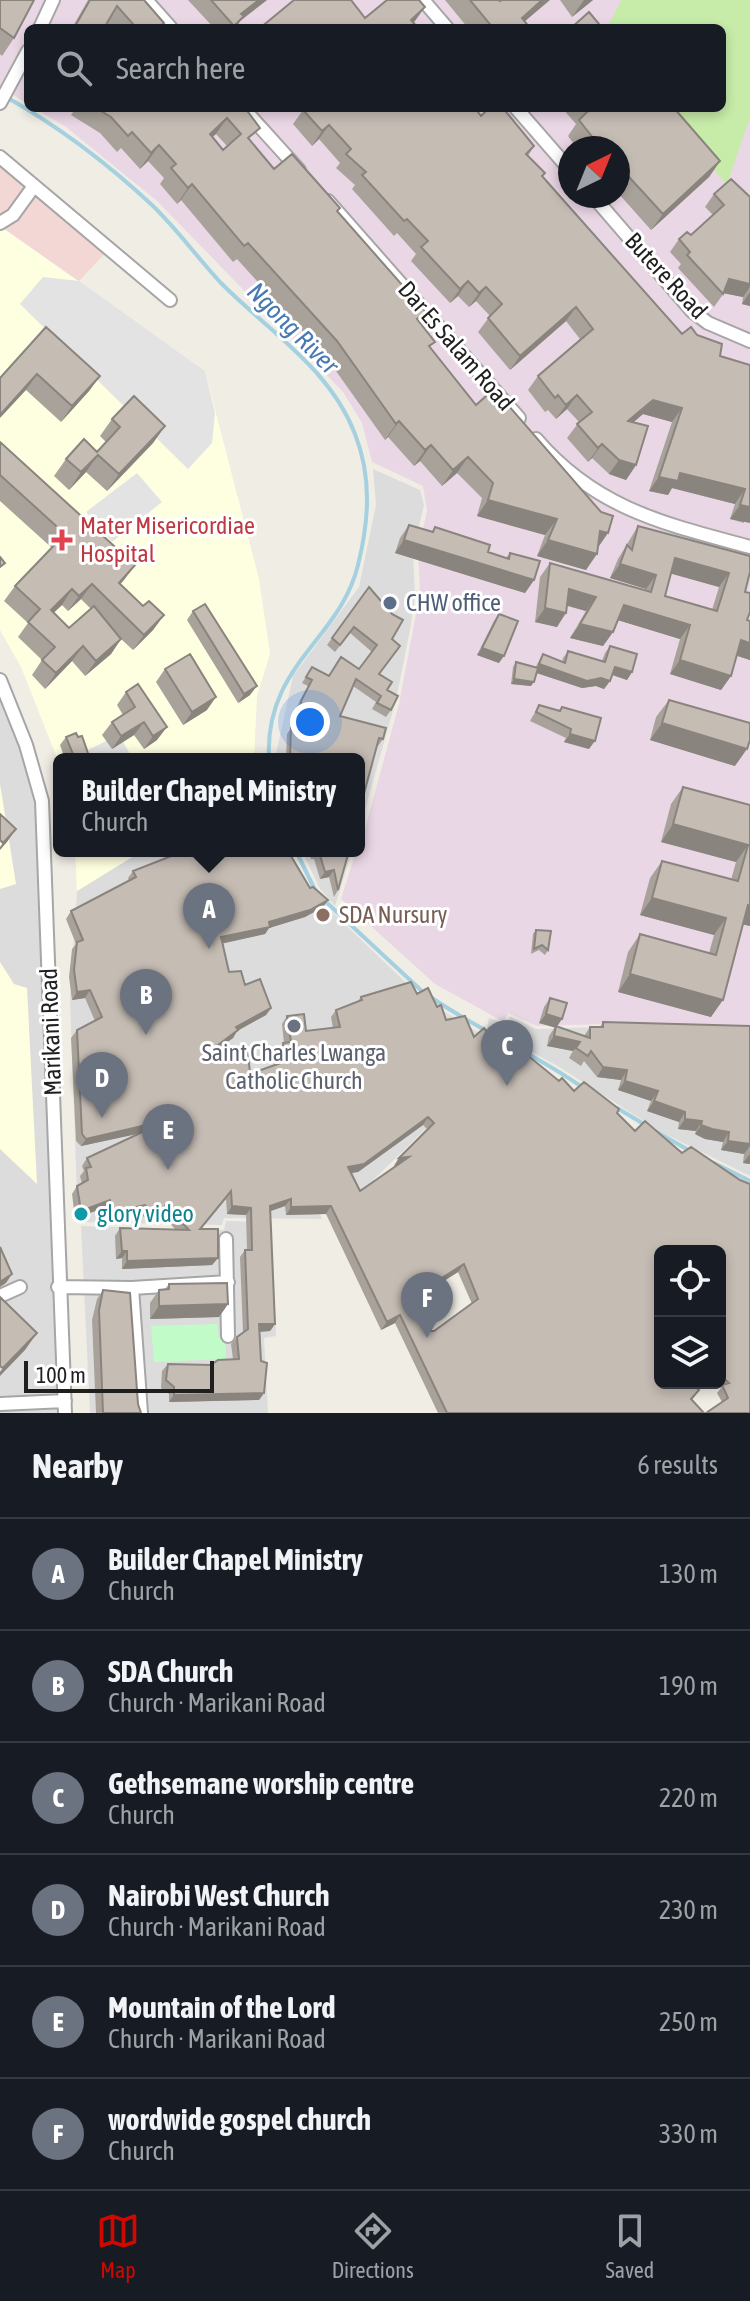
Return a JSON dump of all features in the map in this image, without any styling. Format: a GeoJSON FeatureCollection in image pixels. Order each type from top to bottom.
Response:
{"type":"FeatureCollection","features":[{"type":"Feature","properties":{"kind":"street"},"geometry":{"type":"LineString","coordinates":[[42,24],[53,0]]}},
{"type":"Feature","properties":{"kind":"street"},"geometry":{"type":"LineString","coordinates":[[146,0],[167,24]]}},
{"type":"Feature","properties":{"kind":"street"},"geometry":{"type":"LineString","coordinates":[[423,0],[444,24]]}},
{"type":"Feature","properties":{"kind":"street"},"geometry":{"type":"LineString","coordinates":[[0,102],[24,59]]}},
{"type":"Feature","properties":{"kind":"street"},"geometry":{"type":"LineString","coordinates":[[247,112],[304,175]]}},
{"type":"Feature","properties":{"kind":"street"},"geometry":{"type":"LineString","coordinates":[[519,112],[558,156]]}},
{"type":"Feature","properties":{"kind":"street"},"geometry":{"type":"LineString","coordinates":[[0,157],[170,300]]}},
{"type":"Feature","properties":{"kind":"street"},"geometry":{"type":"LineString","coordinates":[[0,223],[13,215],[34,186]]}},
{"type":"Feature","properties":{"kind":"street","name":"Dar Es Salam Road"},"geometry":{"type":"LineString","coordinates":[[315,186],[540,443],[592,491],[621,507],[664,523],[750,547]]}},
{"type":"Feature","properties":{"kind":"street","name":"Butere Road"},"geometry":{"type":"LineString","coordinates":[[603,208],[692,311],[708,323],[750,341]]}},
{"type":"Feature","properties":{"kind":"street","name":"Marikani Road"},"geometry":{"type":"LineString","coordinates":[[0,680],[26,745],[42,801],[58,1287],[65,1402]]}},
{"type":"Feature","properties":{"kind":"street"},"geometry":{"type":"LineString","coordinates":[[226,1239],[228,1336]]}},
{"type":"Feature","properties":{"kind":"street"},"geometry":{"type":"LineString","coordinates":[[58,1287],[132,1288],[228,1282]]}},
{"type":"Feature","properties":{"kind":"street"},"geometry":{"type":"LineString","coordinates":[[0,1296],[20,1287]]}},
{"type":"Feature","properties":{"kind":"street"},"geometry":{"type":"LineString","coordinates":[[132,1288],[141,1413]]}},
{"type":"Feature","properties":{"kind":"street"},"geometry":{"type":"LineString","coordinates":[[0,1404],[65,1402]]}},
{"type":"Feature","properties":{"kind":"shaded area"},"geometry":{"type":"Polygon","coordinates":[[[0,0],[750,0],[750,1032],[608,1024],[537,1026],[508,1013],[504,1022],[435,984],[341,899],[354,857],[365,857],[365,829],[399,704],[420,593],[418,550],[427,511],[423,486],[372,462],[362,423],[343,392],[157,201],[66,127],[41,112],[726,112],[726,24],[24,24],[24,102],[0,87],[0,0]]]}},
{"type":"Feature","properties":{"kind":"shaded area"},"geometry":{"type":"Polygon","coordinates":[[[0,167],[109,249],[79,281],[0,226],[0,167]]]}},
{"type":"Feature","properties":{"kind":"shaded area"},"geometry":{"type":"Polygon","coordinates":[[[0,226],[205,371],[259,579],[270,654],[257,696],[254,753],[55,753],[21,667],[0,630],[0,226]]]}},
{"type":"Feature","properties":{"kind":"shaded area"},"geometry":{"type":"Polygon","coordinates":[[[43,277],[79,281],[205,371],[215,413],[212,443],[188,469],[20,304],[43,277]]]}},
{"type":"Feature","properties":{"kind":"shaded area"},"geometry":{"type":"Polygon","coordinates":[[[373,469],[420,490],[424,505],[413,552],[415,596],[410,630],[396,700],[365,810],[365,753],[276,753],[293,676],[359,587],[376,505],[373,469]]]}},
{"type":"Feature","properties":{"kind":"shaded area"},"geometry":{"type":"Polygon","coordinates":[[[137,473],[162,502],[112,542],[86,512],[137,473]]]}},
{"type":"Feature","properties":{"kind":"shaded area"},"geometry":{"type":"Polygon","coordinates":[[[0,688],[32,746],[52,1027],[66,1413],[0,1413],[0,688]]]}},
{"type":"Feature","properties":{"kind":"shaded area"},"geometry":{"type":"Polygon","coordinates":[[[106,741],[123,742],[129,753],[89,753],[88,750],[106,741]]]}},
{"type":"Feature","properties":{"kind":"shaded area"},"geometry":{"type":"Polygon","coordinates":[[[0,784],[16,884],[0,889],[0,784]]]}},
{"type":"Feature","properties":{"kind":"shaded area"},"geometry":{"type":"Polygon","coordinates":[[[75,857],[132,857],[77,891],[75,857]]]}},
{"type":"Feature","properties":{"kind":"shaded area"},"geometry":{"type":"Polygon","coordinates":[[[132,857],[293,857],[309,890],[422,998],[507,1050],[364,1189],[317,1208],[322,1219],[224,1218],[222,1225],[78,1222],[70,999],[77,891],[132,857]]]}},
{"type":"Feature","properties":{"kind":"shaded area"},"geometry":{"type":"Polygon","coordinates":[[[305,857],[350,857],[335,906],[320,889],[305,857]]]}},
{"type":"Feature","properties":{"kind":"shaded area"},"geometry":{"type":"Polygon","coordinates":[[[0,962],[14,984],[27,988],[37,1184],[0,1149],[0,962]]]}},
{"type":"Feature","properties":{"kind":"shaded area"},"geometry":{"type":"Polygon","coordinates":[[[510,1016],[536,1029],[601,1027],[750,1035],[750,1176],[661,1132],[556,1065],[487,1029],[489,1018],[507,1025],[510,1016]]]}},
{"type":"Feature","properties":{"kind":"shaded area"},"geometry":{"type":"Polygon","coordinates":[[[226,1221],[272,1222],[276,1336],[264,1338],[268,1413],[90,1413],[81,1226],[224,1230],[226,1221]]]}},
{"type":"Feature","properties":{"kind":"green space"},"geometry":{"type":"Polygon","coordinates":[[[621,0],[750,0],[750,117],[727,185],[663,112],[726,112],[726,24],[609,24],[621,0]]]}},
{"type":"Feature","properties":{"kind":"green space"},"geometry":{"type":"Polygon","coordinates":[[[217,1324],[219,1338],[225,1338],[226,1359],[154,1362],[151,1326],[217,1324]]]}},
{"type":"Feature","properties":{"kind":"building"},"geometry":{"type":"Polygon","coordinates":[[[0,0],[34,0],[14,38],[0,28],[0,0]]]}},
{"type":"Feature","properties":{"kind":"building"},"geometry":{"type":"Polygon","coordinates":[[[90,0],[144,0],[164,23],[133,24],[117,6],[106,24],[76,24],[90,0]]]}},
{"type":"Feature","properties":{"kind":"building"},"geometry":{"type":"Polygon","coordinates":[[[211,0],[259,0],[241,14],[244,16],[236,24],[232,24],[211,0]]]}},
{"type":"Feature","properties":{"kind":"building"},"geometry":{"type":"Polygon","coordinates":[[[294,0],[351,0],[365,18],[387,0],[419,0],[425,7],[411,20],[414,24],[265,24],[294,0]]]}},
{"type":"Feature","properties":{"kind":"building"},"geometry":{"type":"Polygon","coordinates":[[[470,0],[542,0],[522,18],[527,24],[490,24],[470,0]]]}},
{"type":"Feature","properties":{"kind":"building"},"geometry":{"type":"Polygon","coordinates":[[[589,12],[599,24],[576,24],[589,12]]]}},
{"type":"Feature","properties":{"kind":"building"},"geometry":{"type":"Polygon","coordinates":[[[103,112],[248,112],[260,128],[248,138],[274,169],[292,154],[340,208],[337,211],[426,312],[417,319],[435,342],[429,346],[476,405],[494,389],[601,512],[613,516],[608,533],[600,531],[597,554],[548,540],[557,519],[488,500],[493,483],[468,457],[453,470],[431,445],[425,450],[399,421],[396,424],[337,341],[248,243],[244,246],[192,184],[188,188],[171,168],[176,164],[159,145],[151,153],[132,132],[128,136],[103,112]],[[227,118],[210,134],[223,150],[241,134],[227,118]]]}},
{"type":"Feature","properties":{"kind":"building"},"geometry":{"type":"Polygon","coordinates":[[[305,112],[478,112],[481,116],[485,112],[506,112],[534,146],[526,154],[545,173],[542,176],[558,194],[558,208],[570,208],[682,334],[691,327],[697,335],[722,344],[720,356],[750,365],[750,507],[740,505],[745,489],[680,473],[678,481],[659,477],[682,408],[653,400],[628,421],[648,426],[636,465],[619,460],[602,444],[598,448],[577,424],[592,412],[577,395],[566,405],[558,395],[555,398],[538,376],[593,329],[576,307],[520,356],[488,318],[502,304],[486,287],[479,293],[468,281],[460,289],[421,247],[428,241],[407,219],[404,221],[362,175],[366,172],[346,154],[351,149],[329,125],[322,131],[305,112]]]}},
{"type":"Feature","properties":{"kind":"building"},"geometry":{"type":"Polygon","coordinates":[[[587,112],[677,112],[720,161],[663,214],[630,178],[630,136],[592,136],[579,120],[587,112]]]}},
{"type":"Feature","properties":{"kind":"building"},"geometry":{"type":"Polygon","coordinates":[[[731,179],[750,197],[750,284],[729,279],[723,294],[687,255],[690,252],[679,239],[687,232],[691,235],[724,205],[714,194],[731,179]]]}},
{"type":"Feature","properties":{"kind":"building"},"geometry":{"type":"Polygon","coordinates":[[[46,327],[100,376],[72,406],[37,374],[0,415],[0,378],[46,327]]]}},
{"type":"Feature","properties":{"kind":"building"},"geometry":{"type":"Polygon","coordinates":[[[134,396],[165,426],[119,474],[98,455],[81,472],[66,459],[84,439],[97,452],[120,427],[112,419],[134,396]]]}},
{"type":"Feature","properties":{"kind":"building"},"geometry":{"type":"Polygon","coordinates":[[[0,442],[135,565],[119,583],[143,606],[149,601],[164,615],[144,635],[92,584],[79,596],[72,589],[51,610],[69,628],[94,606],[121,639],[96,661],[83,646],[56,673],[42,660],[55,647],[28,622],[40,609],[15,586],[65,534],[0,475],[0,442]]]}},
{"type":"Feature","properties":{"kind":"building"},"geometry":{"type":"Polygon","coordinates":[[[409,525],[433,532],[435,527],[490,545],[488,552],[509,559],[510,553],[540,561],[534,580],[404,540],[409,525]]]}},
{"type":"Feature","properties":{"kind":"building"},"geometry":{"type":"Polygon","coordinates":[[[638,526],[750,556],[745,592],[750,593],[747,620],[750,621],[750,643],[741,640],[731,676],[680,660],[690,625],[624,605],[613,632],[580,624],[596,597],[569,589],[566,613],[545,608],[550,563],[651,592],[656,575],[620,564],[627,545],[632,550],[638,526]],[[675,558],[665,596],[717,611],[729,573],[675,558]]]}},
{"type":"Feature","properties":{"kind":"building"},"geometry":{"type":"Polygon","coordinates":[[[369,587],[392,614],[403,620],[392,639],[400,646],[379,674],[392,682],[387,690],[398,696],[391,710],[377,703],[381,696],[356,679],[340,716],[386,728],[383,739],[379,738],[365,790],[365,753],[290,753],[291,728],[300,724],[301,701],[312,680],[306,677],[312,667],[329,676],[341,657],[359,669],[377,645],[354,627],[340,645],[332,638],[369,587]]]}},
{"type":"Feature","properties":{"kind":"building"},"geometry":{"type":"Polygon","coordinates":[[[205,604],[257,686],[244,694],[193,611],[205,604]]]}},
{"type":"Feature","properties":{"kind":"building"},"geometry":{"type":"Polygon","coordinates":[[[499,614],[518,621],[504,656],[482,648],[499,614]]]}},
{"type":"Feature","properties":{"kind":"building"},"geometry":{"type":"Polygon","coordinates":[[[610,646],[637,654],[632,672],[615,667],[610,681],[601,678],[587,681],[539,664],[543,654],[565,663],[568,651],[605,662],[610,646]]]}},
{"type":"Feature","properties":{"kind":"building"},"geometry":{"type":"Polygon","coordinates":[[[190,654],[216,697],[192,712],[165,669],[190,654]]]}},
{"type":"Feature","properties":{"kind":"building"},"geometry":{"type":"Polygon","coordinates":[[[516,662],[538,668],[534,682],[514,679],[516,662]]]}},
{"type":"Feature","properties":{"kind":"building"},"geometry":{"type":"Polygon","coordinates":[[[138,684],[167,727],[153,736],[144,722],[121,736],[112,722],[135,707],[126,692],[138,684]]]}},
{"type":"Feature","properties":{"kind":"building"},"geometry":{"type":"Polygon","coordinates":[[[669,700],[750,723],[747,749],[662,723],[669,700]]]}},
{"type":"Feature","properties":{"kind":"building"},"geometry":{"type":"Polygon","coordinates":[[[539,705],[560,711],[562,707],[601,718],[595,741],[570,734],[571,729],[536,712],[539,705]]]}},
{"type":"Feature","properties":{"kind":"building"},"geometry":{"type":"Polygon","coordinates":[[[76,733],[78,737],[82,736],[88,753],[73,753],[66,737],[76,733]]]}},
{"type":"Feature","properties":{"kind":"building"},"geometry":{"type":"Polygon","coordinates":[[[683,787],[750,805],[750,906],[723,1000],[630,974],[640,934],[716,955],[726,918],[652,898],[662,861],[738,881],[748,845],[673,824],[683,787]]]}},
{"type":"Feature","properties":{"kind":"building"},"geometry":{"type":"Polygon","coordinates":[[[0,814],[16,829],[3,843],[0,840],[0,814]]]}},
{"type":"Feature","properties":{"kind":"building"},"geometry":{"type":"Polygon","coordinates":[[[169,857],[292,857],[310,888],[313,887],[328,900],[310,910],[269,922],[270,927],[221,937],[229,972],[241,971],[245,985],[260,979],[271,1008],[236,1027],[238,1030],[206,1054],[247,1047],[250,1072],[261,1070],[286,1061],[283,1043],[291,1042],[287,1016],[304,1014],[306,1031],[340,1027],[336,1010],[362,1000],[361,997],[411,982],[417,994],[428,988],[437,1007],[441,1005],[446,1020],[465,1016],[474,1037],[484,1028],[502,1055],[515,1045],[559,1081],[562,1078],[574,1091],[584,1082],[619,1109],[617,1113],[635,1131],[645,1121],[682,1153],[691,1147],[750,1184],[750,1413],[706,1413],[728,1398],[724,1389],[729,1383],[726,1380],[726,1245],[654,1245],[654,1389],[698,1389],[691,1399],[704,1413],[447,1413],[400,1315],[387,1322],[331,1206],[291,1207],[291,1199],[270,1206],[275,1324],[259,1324],[261,1361],[267,1363],[264,1393],[174,1395],[174,1387],[166,1380],[168,1364],[211,1365],[218,1360],[239,1359],[237,1337],[248,1329],[245,1250],[252,1250],[251,1208],[232,1206],[231,1191],[200,1229],[218,1229],[218,1258],[127,1261],[127,1251],[122,1251],[120,1228],[189,1230],[165,1206],[154,1215],[145,1205],[114,1212],[110,1200],[81,1211],[77,1186],[88,1180],[86,1168],[91,1167],[87,1158],[149,1129],[147,1125],[86,1139],[82,1134],[77,1030],[102,1017],[90,990],[77,992],[74,970],[77,942],[83,940],[71,911],[136,877],[133,871],[169,857]],[[428,1117],[364,1164],[348,1167],[360,1191],[409,1157],[399,1158],[434,1123],[428,1117]],[[464,1264],[437,1281],[442,1290],[411,1311],[428,1331],[434,1331],[478,1299],[464,1264]]]}},
{"type":"Feature","properties":{"kind":"building"},"geometry":{"type":"Polygon","coordinates":[[[320,857],[347,857],[338,890],[334,870],[325,872],[320,857]]]}},
{"type":"Feature","properties":{"kind":"building"},"geometry":{"type":"Polygon","coordinates":[[[536,930],[551,931],[548,950],[542,945],[534,949],[536,930]]]}},
{"type":"Feature","properties":{"kind":"building"},"geometry":{"type":"Polygon","coordinates":[[[550,998],[567,1003],[562,1019],[546,1014],[550,998]]]}},
{"type":"Feature","properties":{"kind":"building"},"geometry":{"type":"Polygon","coordinates":[[[603,1022],[750,1026],[750,1144],[728,1141],[729,1132],[701,1125],[702,1121],[685,1119],[685,1112],[654,1101],[658,1091],[625,1081],[627,1070],[603,1067],[591,1051],[588,1056],[576,1048],[580,1042],[554,1036],[556,1026],[590,1038],[590,1027],[603,1027],[603,1022]]]}},
{"type":"Feature","properties":{"kind":"building"},"geometry":{"type":"Polygon","coordinates":[[[0,1247],[12,1274],[0,1282],[0,1247]]]}},
{"type":"Feature","properties":{"kind":"building"},"geometry":{"type":"Polygon","coordinates":[[[227,1283],[228,1304],[159,1306],[159,1290],[169,1289],[169,1284],[227,1283]]]}},
{"type":"Feature","properties":{"kind":"building"},"geometry":{"type":"Polygon","coordinates":[[[103,1290],[130,1293],[141,1413],[103,1413],[99,1310],[103,1290]]]}},
{"type":"Feature","properties":{"kind":"building"},"geometry":{"type":"Polygon","coordinates":[[[0,1297],[37,1333],[3,1368],[0,1366],[0,1297]]]}},
{"type":"Feature","properties":{"kind":"waterway","name":"Ngong River"},"geometry":{"type":"LineString","coordinates":[[6,97],[24,108]]}},
{"type":"Feature","properties":{"kind":"waterway","name":"Ngong River"},"geometry":{"type":"LineString","coordinates":[[31,112],[82,146],[152,205],[220,282],[314,370],[330,389],[355,434],[364,466],[367,499],[365,532],[358,565],[349,591],[336,614],[290,676],[278,700],[271,727],[269,753]]}},
{"type":"Feature","properties":{"kind":"waterway","name":"Ngong River"},"geometry":{"type":"LineString","coordinates":[[299,857],[316,892]]}},
{"type":"Feature","properties":{"kind":"waterway","name":"Ngong River"},"geometry":{"type":"LineString","coordinates":[[325,901],[424,993]]}},
{"type":"Feature","properties":{"kind":"waterway","name":"Ngong River"},"geometry":{"type":"LineString","coordinates":[[432,998],[582,1087]]}},
{"type":"Feature","properties":{"kind":"waterway","name":"Ngong River"},"geometry":{"type":"LineString","coordinates":[[617,1108],[647,1126]]}},
{"type":"Feature","properties":{"kind":"waterway","name":"Ngong River"},"geometry":{"type":"LineString","coordinates":[[655,1131],[692,1152]]}},
{"type":"Feature","properties":{"kind":"waterway","name":"Ngong River"},"geometry":{"type":"LineString","coordinates":[[714,1163],[750,1181]]}},
{"type":"Feature","properties":{"kind":"place","name":"Mater Misericordiae Hospital"},"geometry":{"type":"Point","coordinates":[62,540]}},
{"type":"Feature","properties":{"kind":"place","name":"CHW office"},"geometry":{"type":"Point","coordinates":[390,603]}},
{"type":"Feature","properties":{"kind":"place","name":"SDA Nursury"},"geometry":{"type":"Point","coordinates":[323,915]}},
{"type":"Feature","properties":{"kind":"place","name":"Builder Chapel Ministry"},"geometry":{"type":"Point","coordinates":[209,949]}},
{"type":"Feature","properties":{"kind":"place","name":"Saint Charles Lwanga Catholic Church"},"geometry":{"type":"Point","coordinates":[294,1026]}},
{"type":"Feature","properties":{"kind":"place","name":"SDA Church"},"geometry":{"type":"Point","coordinates":[146,1035]}},
{"type":"Feature","properties":{"kind":"place","name":"Gethsemane worship centre"},"geometry":{"type":"Point","coordinates":[507,1086]}},
{"type":"Feature","properties":{"kind":"place","name":"Nairobi West Church"},"geometry":{"type":"Point","coordinates":[102,1118]}},
{"type":"Feature","properties":{"kind":"place","name":"Mountain of the Lord"},"geometry":{"type":"Point","coordinates":[168,1170]}},
{"type":"Feature","properties":{"kind":"place","name":"glory video"},"geometry":{"type":"Point","coordinates":[81,1214]}},
{"type":"Feature","properties":{"kind":"place","name":"wordwide gospel church"},"geometry":{"type":"Point","coordinates":[427,1338]}}]}
